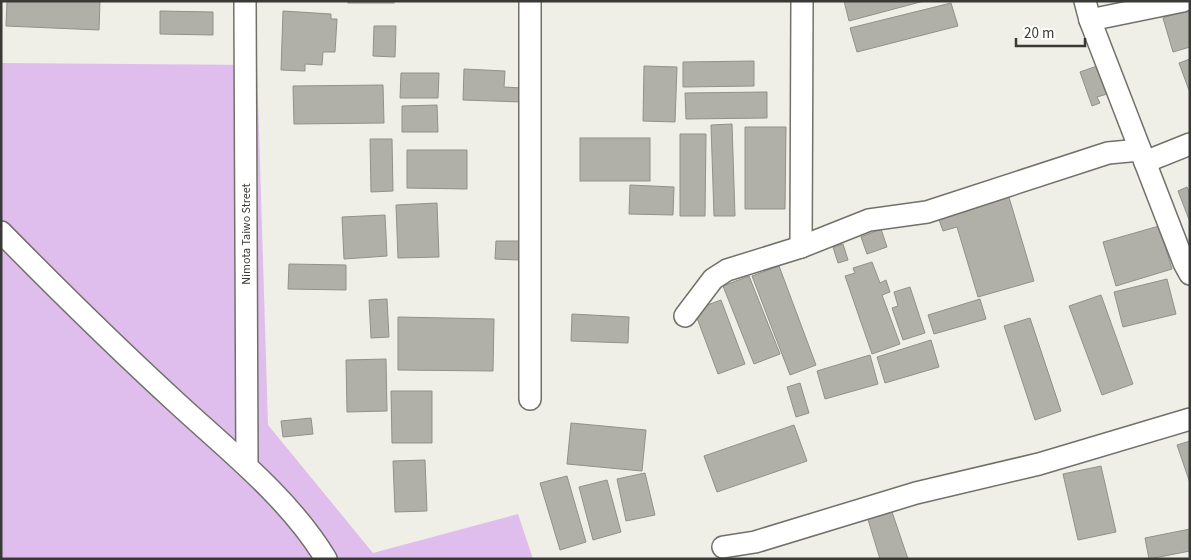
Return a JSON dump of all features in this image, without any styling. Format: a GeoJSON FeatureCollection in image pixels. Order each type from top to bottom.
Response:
{"type":"FeatureCollection","features":[{"type":"Feature","properties":{"kind":"street","name":"Nimota Taiwo Street"},"geometry":{"type":"LineString","coordinates":[[245,1],[247,466]]}},
{"type":"Feature","properties":{"kind":"street"},"geometry":{"type":"LineString","coordinates":[[530,1],[530,399]]}},
{"type":"Feature","properties":{"kind":"street"},"geometry":{"type":"LineString","coordinates":[[801,247],[802,1]]}},
{"type":"Feature","properties":{"kind":"street"},"geometry":{"type":"LineString","coordinates":[[1183,1],[1087,10],[1142,156],[1190,274]]}},
{"type":"Feature","properties":{"kind":"street"},"geometry":{"type":"LineString","coordinates":[[684,316],[713,279],[727,270],[801,247],[869,220],[927,212],[1108,153],[1142,156],[1190,144]]}},
{"type":"Feature","properties":{"kind":"street"},"geometry":{"type":"LineString","coordinates":[[1,232],[112,343],[247,466],[314,539],[326,559]]}},
{"type":"Feature","properties":{"kind":"street"},"geometry":{"type":"LineString","coordinates":[[722,547],[755,542],[916,493],[1039,464],[1190,419]]}},
{"type":"Feature","properties":{"kind":"shaded area"},"geometry":{"type":"Polygon","coordinates":[[[1,63],[257,65],[268,425],[373,553],[518,514],[533,559],[1,559],[1,63]]]}},
{"type":"Feature","properties":{"kind":"building"},"geometry":{"type":"Polygon","coordinates":[[[7,1],[100,1],[99,30],[6,26],[7,1]]]}},
{"type":"Feature","properties":{"kind":"building"},"geometry":{"type":"Polygon","coordinates":[[[348,1],[394,1],[394,3],[348,3],[348,1]]]}},
{"type":"Feature","properties":{"kind":"building"},"geometry":{"type":"Polygon","coordinates":[[[844,1],[924,1],[849,21],[844,1]]]}},
{"type":"Feature","properties":{"kind":"building"},"geometry":{"type":"Polygon","coordinates":[[[951,3],[958,26],[857,52],[850,28],[951,3]]]}},
{"type":"Feature","properties":{"kind":"building"},"geometry":{"type":"Polygon","coordinates":[[[1190,9],[1190,47],[1173,52],[1163,18],[1190,9]]]}},
{"type":"Feature","properties":{"kind":"building"},"geometry":{"type":"Polygon","coordinates":[[[160,11],[213,12],[213,35],[160,34],[160,11]]]}},
{"type":"Feature","properties":{"kind":"building"},"geometry":{"type":"Polygon","coordinates":[[[283,11],[331,14],[331,19],[337,19],[335,52],[323,52],[322,65],[305,64],[305,71],[281,70],[283,11]]]}},
{"type":"Feature","properties":{"kind":"building"},"geometry":{"type":"Polygon","coordinates":[[[374,26],[396,26],[395,57],[373,56],[374,26]]]}},
{"type":"Feature","properties":{"kind":"building"},"geometry":{"type":"Polygon","coordinates":[[[1190,59],[1190,93],[1179,63],[1190,59]]]}},
{"type":"Feature","properties":{"kind":"building"},"geometry":{"type":"Polygon","coordinates":[[[754,61],[754,86],[683,87],[683,62],[754,61]]]}},
{"type":"Feature","properties":{"kind":"building"},"geometry":{"type":"Polygon","coordinates":[[[644,66],[677,67],[675,122],[643,121],[644,66]]]}},
{"type":"Feature","properties":{"kind":"building"},"geometry":{"type":"Polygon","coordinates":[[[1097,66],[1107,94],[1097,97],[1100,103],[1092,106],[1080,72],[1097,66]]]}},
{"type":"Feature","properties":{"kind":"building"},"geometry":{"type":"Polygon","coordinates":[[[464,69],[505,71],[504,87],[522,88],[521,102],[463,100],[464,69]]]}},
{"type":"Feature","properties":{"kind":"building"},"geometry":{"type":"Polygon","coordinates":[[[401,73],[439,73],[438,98],[400,98],[401,73]]]}},
{"type":"Feature","properties":{"kind":"building"},"geometry":{"type":"Polygon","coordinates":[[[383,85],[384,123],[294,124],[293,86],[383,85]]]}},
{"type":"Feature","properties":{"kind":"building"},"geometry":{"type":"Polygon","coordinates":[[[767,92],[767,118],[686,119],[685,93],[767,92]]]}},
{"type":"Feature","properties":{"kind":"building"},"geometry":{"type":"Polygon","coordinates":[[[437,105],[438,132],[402,132],[402,106],[437,105]]]}},
{"type":"Feature","properties":{"kind":"building"},"geometry":{"type":"Polygon","coordinates":[[[732,124],[735,216],[714,216],[711,125],[732,124]]]}},
{"type":"Feature","properties":{"kind":"building"},"geometry":{"type":"Polygon","coordinates":[[[745,127],[786,127],[785,209],[745,209],[745,127]]]}},
{"type":"Feature","properties":{"kind":"building"},"geometry":{"type":"Polygon","coordinates":[[[680,134],[706,134],[705,216],[680,216],[680,134]]]}},
{"type":"Feature","properties":{"kind":"building"},"geometry":{"type":"Polygon","coordinates":[[[580,138],[650,138],[650,181],[580,181],[580,138]]]}},
{"type":"Feature","properties":{"kind":"building"},"geometry":{"type":"Polygon","coordinates":[[[370,139],[392,139],[393,191],[371,192],[370,139]]]}},
{"type":"Feature","properties":{"kind":"building"},"geometry":{"type":"Polygon","coordinates":[[[407,150],[467,150],[467,189],[407,188],[407,150]]]}},
{"type":"Feature","properties":{"kind":"building"},"geometry":{"type":"Polygon","coordinates":[[[630,185],[674,187],[673,215],[629,214],[630,185]]]}},
{"type":"Feature","properties":{"kind":"building"},"geometry":{"type":"Polygon","coordinates":[[[1187,187],[1190,195],[1190,222],[1178,191],[1187,187]]]}},
{"type":"Feature","properties":{"kind":"building"},"geometry":{"type":"Polygon","coordinates":[[[1008,194],[1034,281],[978,297],[957,227],[943,231],[937,214],[1008,194]]]}},
{"type":"Feature","properties":{"kind":"building"},"geometry":{"type":"Polygon","coordinates":[[[437,203],[439,257],[398,258],[396,205],[437,203]]]}},
{"type":"Feature","properties":{"kind":"building"},"geometry":{"type":"Polygon","coordinates":[[[385,215],[387,256],[344,259],[342,217],[385,215]]]}},
{"type":"Feature","properties":{"kind":"building"},"geometry":{"type":"Polygon","coordinates":[[[1159,226],[1172,269],[1116,286],[1103,242],[1159,226]]]}},
{"type":"Feature","properties":{"kind":"building"},"geometry":{"type":"Polygon","coordinates":[[[881,229],[887,247],[867,254],[861,237],[881,229]]]}},
{"type":"Feature","properties":{"kind":"building"},"geometry":{"type":"Polygon","coordinates":[[[496,241],[519,241],[519,260],[495,259],[496,241]]]}},
{"type":"Feature","properties":{"kind":"building"},"geometry":{"type":"Polygon","coordinates":[[[843,244],[848,260],[838,263],[833,247],[843,244]]]}},
{"type":"Feature","properties":{"kind":"building"},"geometry":{"type":"Polygon","coordinates":[[[872,262],[880,283],[886,280],[890,292],[882,295],[900,344],[872,354],[845,276],[855,273],[853,268],[872,262]]]}},
{"type":"Feature","properties":{"kind":"building"},"geometry":{"type":"Polygon","coordinates":[[[289,264],[346,265],[346,290],[288,289],[289,264]]]}},
{"type":"Feature","properties":{"kind":"building"},"geometry":{"type":"Polygon","coordinates":[[[779,266],[816,365],[790,375],[752,276],[779,266]]]}},
{"type":"Feature","properties":{"kind":"building"},"geometry":{"type":"Polygon","coordinates":[[[749,276],[780,354],[754,364],[723,286],[749,276]]]}},
{"type":"Feature","properties":{"kind":"building"},"geometry":{"type":"Polygon","coordinates":[[[1167,279],[1176,314],[1123,327],[1114,292],[1167,279]]]}},
{"type":"Feature","properties":{"kind":"building"},"geometry":{"type":"Polygon","coordinates":[[[910,287],[925,333],[903,340],[892,308],[898,306],[894,292],[910,287]]]}},
{"type":"Feature","properties":{"kind":"building"},"geometry":{"type":"Polygon","coordinates":[[[1101,295],[1133,384],[1102,395],[1069,306],[1101,295]]]}},
{"type":"Feature","properties":{"kind":"building"},"geometry":{"type":"Polygon","coordinates":[[[387,299],[389,337],[371,338],[369,300],[387,299]]]}},
{"type":"Feature","properties":{"kind":"building"},"geometry":{"type":"Polygon","coordinates":[[[980,299],[986,319],[934,334],[928,315],[980,299]]]}},
{"type":"Feature","properties":{"kind":"building"},"geometry":{"type":"Polygon","coordinates":[[[721,300],[745,364],[718,374],[694,310],[721,300]]]}},
{"type":"Feature","properties":{"kind":"building"},"geometry":{"type":"Polygon","coordinates":[[[572,314],[629,317],[628,343],[571,341],[572,314]]]}},
{"type":"Feature","properties":{"kind":"building"},"geometry":{"type":"Polygon","coordinates":[[[398,317],[494,319],[493,371],[398,370],[398,317]]]}},
{"type":"Feature","properties":{"kind":"building"},"geometry":{"type":"Polygon","coordinates":[[[1030,318],[1061,411],[1035,420],[1004,326],[1030,318]]]}},
{"type":"Feature","properties":{"kind":"building"},"geometry":{"type":"Polygon","coordinates":[[[931,340],[939,367],[885,383],[877,357],[931,340]]]}},
{"type":"Feature","properties":{"kind":"building"},"geometry":{"type":"Polygon","coordinates":[[[870,355],[878,384],[825,399],[817,371],[870,355]]]}},
{"type":"Feature","properties":{"kind":"building"},"geometry":{"type":"Polygon","coordinates":[[[386,359],[387,411],[347,412],[346,360],[386,359]]]}},
{"type":"Feature","properties":{"kind":"building"},"geometry":{"type":"Polygon","coordinates":[[[800,383],[809,413],[796,417],[787,387],[800,383]]]}},
{"type":"Feature","properties":{"kind":"building"},"geometry":{"type":"Polygon","coordinates":[[[391,391],[432,391],[432,443],[392,443],[391,391]]]}},
{"type":"Feature","properties":{"kind":"building"},"geometry":{"type":"Polygon","coordinates":[[[311,418],[313,434],[283,437],[281,421],[311,418]]]}},
{"type":"Feature","properties":{"kind":"building"},"geometry":{"type":"Polygon","coordinates":[[[571,423],[646,430],[642,471],[567,464],[571,423]]]}},
{"type":"Feature","properties":{"kind":"building"},"geometry":{"type":"Polygon","coordinates":[[[794,425],[807,461],[717,492],[704,456],[794,425]]]}},
{"type":"Feature","properties":{"kind":"building"},"geometry":{"type":"Polygon","coordinates":[[[1190,441],[1190,483],[1177,445],[1190,441]]]}},
{"type":"Feature","properties":{"kind":"building"},"geometry":{"type":"Polygon","coordinates":[[[425,460],[427,511],[395,512],[393,461],[425,460]]]}},
{"type":"Feature","properties":{"kind":"building"},"geometry":{"type":"Polygon","coordinates":[[[1101,466],[1116,532],[1078,540],[1063,474],[1101,466]]]}},
{"type":"Feature","properties":{"kind":"building"},"geometry":{"type":"Polygon","coordinates":[[[645,473],[655,515],[626,521],[617,479],[645,473]]]}},
{"type":"Feature","properties":{"kind":"building"},"geometry":{"type":"Polygon","coordinates":[[[567,476],[586,542],[560,550],[540,483],[567,476]]]}},
{"type":"Feature","properties":{"kind":"building"},"geometry":{"type":"Polygon","coordinates":[[[607,480],[621,532],[593,540],[579,487],[607,480]]]}},
{"type":"Feature","properties":{"kind":"building"},"geometry":{"type":"Polygon","coordinates":[[[891,509],[908,559],[880,559],[866,513],[891,509]]]}},
{"type":"Feature","properties":{"kind":"building"},"geometry":{"type":"Polygon","coordinates":[[[1190,529],[1190,551],[1149,559],[1145,538],[1190,529]]]}}]}
